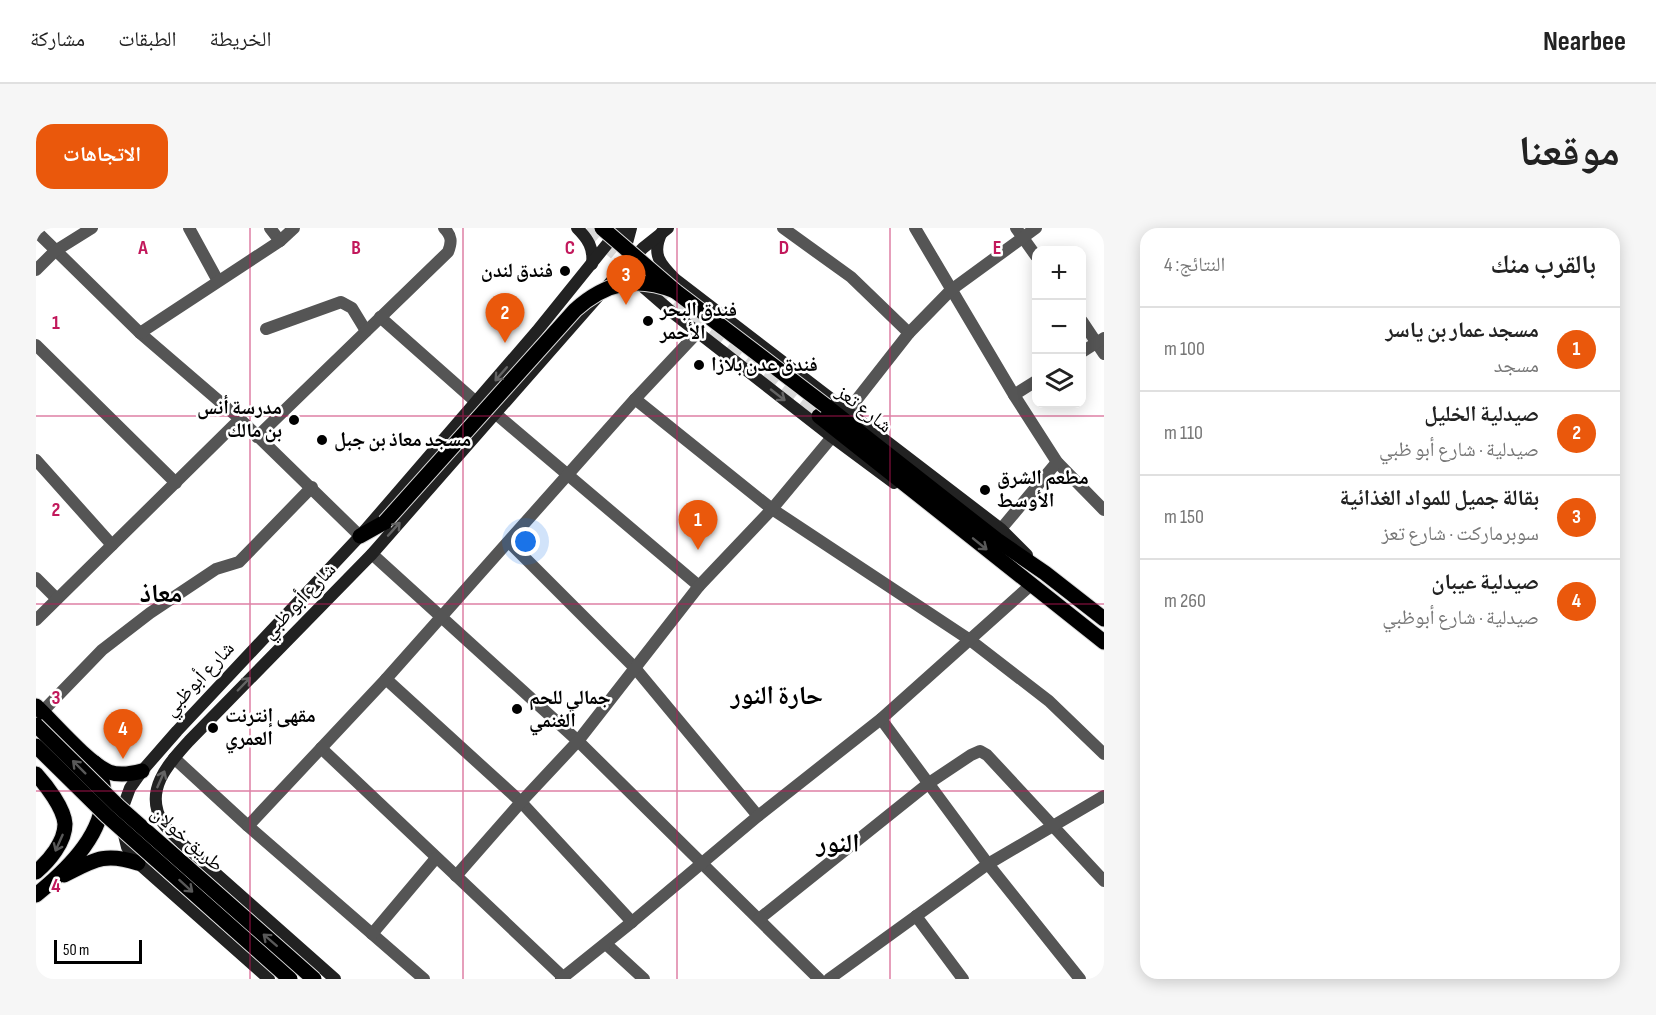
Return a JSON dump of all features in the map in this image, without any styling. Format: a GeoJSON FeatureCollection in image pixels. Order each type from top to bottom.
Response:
{"type":"FeatureCollection","features":[{"type":"Feature","properties":{"kind":"main road"},"geometry":{"type":"LineString","coordinates":[[577,228],[589,241],[592,249],[592,264]]}},
{"type":"Feature","properties":{"kind":"main road"},"geometry":{"type":"LineString","coordinates":[[631,228],[627,243],[628,264],[637,280],[650,293],[879,473],[948,518]]}},
{"type":"Feature","properties":{"kind":"main road"},"geometry":{"type":"LineString","coordinates":[[614,229],[621,254],[616,276]]}},
{"type":"Feature","properties":{"kind":"main road","name":"شارع أبوظبي"},"geometry":{"type":"LineString","coordinates":[[138,863],[127,847],[122,827],[123,807],[130,788],[142,771],[360,536],[537,331],[608,243],[614,229]]}},
{"type":"Feature","properties":{"kind":"main road","name":"شارع تعز"},"geometry":{"type":"LineString","coordinates":[[614,229],[683,292],[948,518],[1104,642]]}},
{"type":"Feature","properties":{"kind":"main road"},"geometry":{"type":"LineString","coordinates":[[665,230],[658,240],[656,249],[659,260],[683,292]]}},
{"type":"Feature","properties":{"kind":"main road","name":"شارع أبو ظبي"},"geometry":{"type":"LineString","coordinates":[[164,824],[157,808],[156,790],[162,773],[174,758],[372,554],[616,276],[665,230]]}},
{"type":"Feature","properties":{"kind":"main road"},"geometry":{"type":"LineString","coordinates":[[360,536],[384,522],[575,310],[599,291],[630,282],[653,284],[683,292],[1001,529],[1045,573]]}},
{"type":"Feature","properties":{"kind":"main road"},"geometry":{"type":"LineString","coordinates":[[597,299],[624,289],[637,289],[650,293]]}},
{"type":"Feature","properties":{"kind":"main road"},"geometry":{"type":"LineString","coordinates":[[673,313],[669,304],[671,295],[678,289],[687,290],[683,292]]}},
{"type":"Feature","properties":{"kind":"main road"},"geometry":{"type":"LineString","coordinates":[[537,331],[548,327],[555,330],[558,338],[556,345]]}},
{"type":"Feature","properties":{"kind":"main road","name":"شارع تعز"},"geometry":{"type":"LineString","coordinates":[[823,411],[1045,573],[1104,620]]}},
{"type":"Feature","properties":{"kind":"main road"},"geometry":{"type":"LineString","coordinates":[[38,714],[61,730],[95,763],[111,773],[127,775],[142,771]]}},
{"type":"Feature","properties":{"kind":"main road","name":"طريق خولان"},"geometry":{"type":"LineString","coordinates":[[38,714],[118,806],[314,979]]}},
{"type":"Feature","properties":{"kind":"main road"},"geometry":{"type":"LineString","coordinates":[[36,756],[61,730]]}},
{"type":"Feature","properties":{"kind":"main road"},"geometry":{"type":"LineString","coordinates":[[177,731],[177,736],[184,742],[189,741]]}},
{"type":"Feature","properties":{"kind":"main road","name":"طريق خولان"},"geometry":{"type":"LineString","coordinates":[[36,746],[107,816],[290,979]]}},
{"type":"Feature","properties":{"kind":"main road"},"geometry":{"type":"LineString","coordinates":[[36,895],[56,879],[81,852],[93,832],[103,807],[103,783],[95,763]]}},
{"type":"Feature","properties":{"kind":"main road"},"geometry":{"type":"LineString","coordinates":[[39,776],[60,809],[65,823],[62,838],[54,853],[39,870]]}},
{"type":"Feature","properties":{"kind":"main road","name":"طريق خولان"},"geometry":{"type":"LineString","coordinates":[[164,824],[186,847],[335,979]]}},
{"type":"Feature","properties":{"kind":"main road"},"geometry":{"type":"LineString","coordinates":[[155,879],[186,847]]}},
{"type":"Feature","properties":{"kind":"main road"},"geometry":{"type":"LineString","coordinates":[[56,879],[92,861],[108,857],[138,863],[269,979]]}},
{"type":"Feature","properties":{"kind":"street"},"geometry":{"type":"LineString","coordinates":[[36,270],[55,251],[92,228]]}},
{"type":"Feature","properties":{"kind":"street"},"geometry":{"type":"LineString","coordinates":[[189,228],[218,281]]}},
{"type":"Feature","properties":{"kind":"street"},"geometry":{"type":"LineString","coordinates":[[270,228],[280,241]]}},
{"type":"Feature","properties":{"kind":"street"},"geometry":{"type":"LineString","coordinates":[[140,333],[280,241],[294,228]]}},
{"type":"Feature","properties":{"kind":"street"},"geometry":{"type":"LineString","coordinates":[[257,437],[448,252],[452,243],[449,233],[444,228]]}},
{"type":"Feature","properties":{"kind":"street"},"geometry":{"type":"LineString","coordinates":[[783,228],[851,277],[909,333]]}},
{"type":"Feature","properties":{"kind":"street"},"geometry":{"type":"LineString","coordinates":[[915,228],[1056,462],[1104,509]]}},
{"type":"Feature","properties":{"kind":"street"},"geometry":{"type":"LineString","coordinates":[[847,412],[909,333],[951,290],[1020,233],[1036,228]]}},
{"type":"Feature","properties":{"kind":"street"},"geometry":{"type":"LineString","coordinates":[[36,231],[140,333],[240,419],[360,536]]}},
{"type":"Feature","properties":{"kind":"street"},"geometry":{"type":"LineString","coordinates":[[1020,233],[1032,250]]}},
{"type":"Feature","properties":{"kind":"street"},"geometry":{"type":"LineString","coordinates":[[266,329],[341,302],[352,308],[366,331]]}},
{"type":"Feature","properties":{"kind":"street"},"geometry":{"type":"LineString","coordinates":[[380,317],[476,402]]}},
{"type":"Feature","properties":{"kind":"street"},"geometry":{"type":"LineString","coordinates":[[1086,325],[1100,340],[1104,354]]}},
{"type":"Feature","properties":{"kind":"street"},"geometry":{"type":"LineString","coordinates":[[248,826],[386,680],[635,399],[698,332]]}},
{"type":"Feature","properties":{"kind":"street"},"geometry":{"type":"LineString","coordinates":[[1086,349],[1100,340]]}},
{"type":"Feature","properties":{"kind":"street"},"geometry":{"type":"LineString","coordinates":[[36,345],[176,483]]}},
{"type":"Feature","properties":{"kind":"street"},"geometry":{"type":"LineString","coordinates":[[1014,395],[1032,384]]}},
{"type":"Feature","properties":{"kind":"street"},"geometry":{"type":"LineString","coordinates":[[635,399],[772,509],[970,640],[1048,700],[1104,754]]}},
{"type":"Feature","properties":{"kind":"street"},"geometry":{"type":"LineString","coordinates":[[496,414],[699,586]]}},
{"type":"Feature","properties":{"kind":"street"},"geometry":{"type":"LineString","coordinates":[[36,620],[240,419]]}},
{"type":"Feature","properties":{"kind":"street"},"geometry":{"type":"LineString","coordinates":[[456,876],[578,741],[699,586],[772,509],[832,437]]}},
{"type":"Feature","properties":{"kind":"street"},"geometry":{"type":"LineString","coordinates":[[36,460],[112,545]]}},
{"type":"Feature","properties":{"kind":"street"},"geometry":{"type":"LineString","coordinates":[[1001,529],[1056,462]]}},
{"type":"Feature","properties":{"kind":"street"},"geometry":{"type":"LineString","coordinates":[[38,714],[102,650],[150,613],[216,569],[240,562],[312,488]]}},
{"type":"Feature","properties":{"kind":"street"},"geometry":{"type":"LineString","coordinates":[[509,542],[635,668],[758,816]]}},
{"type":"Feature","properties":{"kind":"street"},"geometry":{"type":"LineString","coordinates":[[372,554],[578,741],[819,979]]}},
{"type":"Feature","properties":{"kind":"street"},"geometry":{"type":"LineString","coordinates":[[36,578],[57,600]]}},
{"type":"Feature","properties":{"kind":"street"},"geometry":{"type":"LineString","coordinates":[[321,748],[562,978],[606,944],[758,816],[881,720],[1032,585]]}},
{"type":"Feature","properties":{"kind":"street"},"geometry":{"type":"LineString","coordinates":[[386,680],[521,802],[632,922]]}},
{"type":"Feature","properties":{"kind":"street"},"geometry":{"type":"LineString","coordinates":[[881,720],[988,864],[1080,979]]}},
{"type":"Feature","properties":{"kind":"street"},"geometry":{"type":"LineString","coordinates":[[759,919],[929,783],[980,751],[987,755],[1104,881]]}},
{"type":"Feature","properties":{"kind":"street"},"geometry":{"type":"LineString","coordinates":[[174,758],[248,826],[424,979]]}},
{"type":"Feature","properties":{"kind":"street"},"geometry":{"type":"LineString","coordinates":[[829,979],[988,864],[1104,796]]}},
{"type":"Feature","properties":{"kind":"street"},"geometry":{"type":"LineString","coordinates":[[372,934],[436,858]]}},
{"type":"Feature","properties":{"kind":"street"},"geometry":{"type":"LineString","coordinates":[[916,916],[963,979]]}},
{"type":"Feature","properties":{"kind":"street"},"geometry":{"type":"LineString","coordinates":[[606,944],[644,979]]}},
{"type":"Feature","properties":{"kind":"tunnel"},"geometry":{"type":"LineString","coordinates":[[587,228],[670,299],[819,416]]}},
{"type":"Feature","properties":{"kind":"place","name":"فندق لندن"},"geometry":{"type":"Point","coordinates":[565,271]}},
{"type":"Feature","properties":{"kind":"place","name":"بقالة جميل للمواد الغذائية"},"geometry":{"type":"Point","coordinates":[626,305]}},
{"type":"Feature","properties":{"kind":"place","name":"فندق البحر الأحمر"},"geometry":{"type":"Point","coordinates":[648,321]}},
{"type":"Feature","properties":{"kind":"place","name":"صيدلية الخليل"},"geometry":{"type":"Point","coordinates":[505,343]}},
{"type":"Feature","properties":{"kind":"place","name":"فندق عدن بلازا"},"geometry":{"type":"Point","coordinates":[699,365]}},
{"type":"Feature","properties":{"kind":"place","name":"مدرسة أنس بن مالك"},"geometry":{"type":"Point","coordinates":[294,420]}},
{"type":"Feature","properties":{"kind":"place","name":"مسجد معاذ بن جبل"},"geometry":{"type":"Point","coordinates":[322,440]}},
{"type":"Feature","properties":{"kind":"place","name":"مطعم الشرق الأوسط"},"geometry":{"type":"Point","coordinates":[985,490]}},
{"type":"Feature","properties":{"kind":"place","name":"مسجد عمار بن ياسر"},"geometry":{"type":"Point","coordinates":[698,550]}},
{"type":"Feature","properties":{"kind":"place","name":"جمالي للحم الغنمي"},"geometry":{"type":"Point","coordinates":[517,709]}},
{"type":"Feature","properties":{"kind":"place","name":"مقهى إنترنت العمري"},"geometry":{"type":"Point","coordinates":[213,728]}},
{"type":"Feature","properties":{"kind":"place","name":"صيدلية عيبان"},"geometry":{"type":"Point","coordinates":[123,759]}},
{"type":"Feature","properties":{"kind":"district","name":"معاذ"},"geometry":{"type":"Point","coordinates":[161,594]}},
{"type":"Feature","properties":{"kind":"district","name":"حارة النور"},"geometry":{"type":"Point","coordinates":[777,696]}},
{"type":"Feature","properties":{"kind":"district","name":"النور"},"geometry":{"type":"Point","coordinates":[838,844]}}]}
